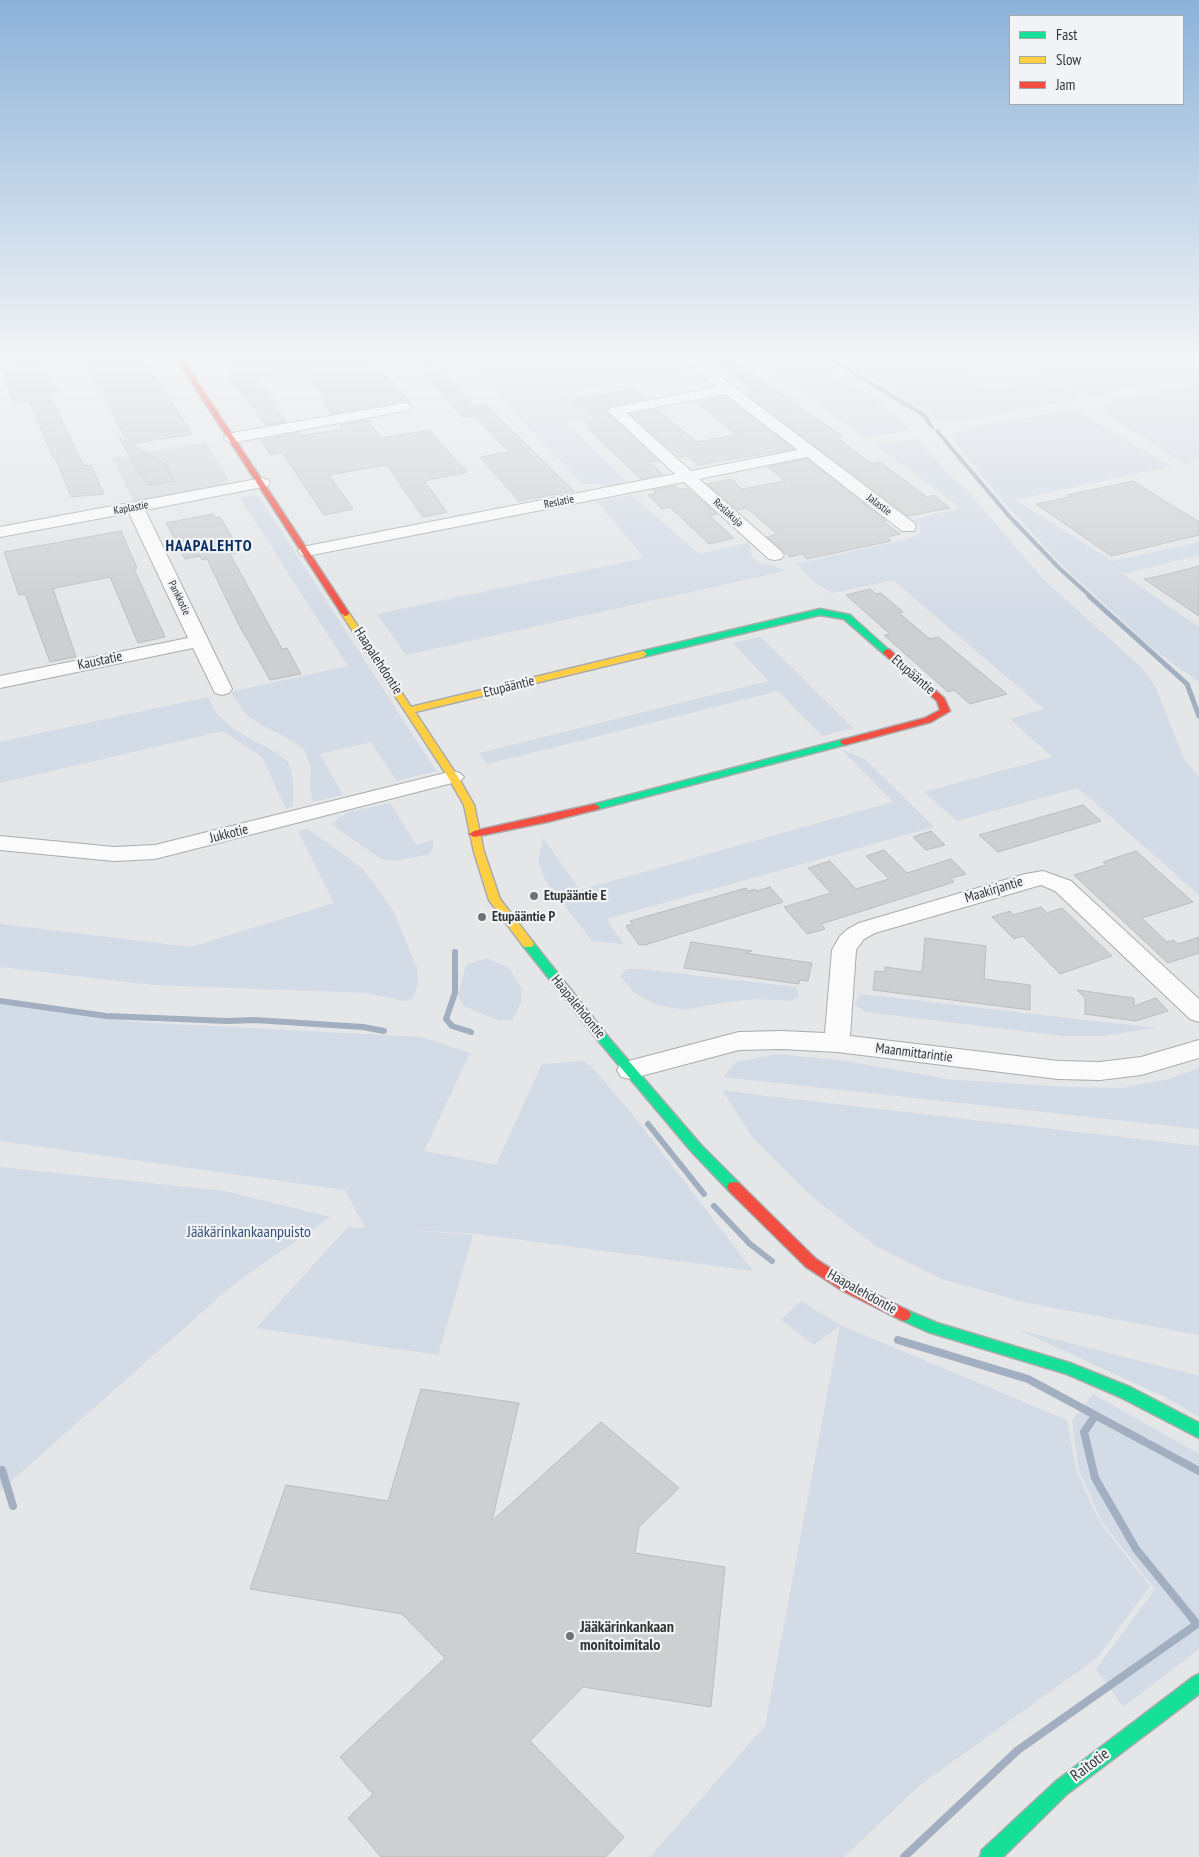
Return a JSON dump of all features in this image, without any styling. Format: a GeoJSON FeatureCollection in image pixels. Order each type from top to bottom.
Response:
{"type":"FeatureCollection","features":[{"type":"Feature","properties":{"kind":"street","name":"Haapalehdontie"},"geometry":{"type":"LineString","coordinates":[[234,442],[453,777],[468,805],[474,834],[495,900],[522,937],[630,1070],[696,1148],[753,1208],[810,1263],[848,1287],[887,1308],[933,1328],[1070,1369],[1125,1392],[1199,1431]]}},
{"type":"Feature","properties":{"kind":"street","name":"Reslakuja"},"geometry":{"type":"LineString","coordinates":[[649,442],[775,555]]}},
{"type":"Feature","properties":{"kind":"street","name":"Jalastie"},"geometry":{"type":"LineString","coordinates":[[797,442],[908,526]]}},
{"type":"Feature","properties":{"kind":"street","name":"Reslatie"},"geometry":{"type":"LineString","coordinates":[[307,551],[810,452]]}},
{"type":"Feature","properties":{"kind":"street","name":"Kaplastie"},"geometry":{"type":"LineString","coordinates":[[0,532],[262,483]]}},
{"type":"Feature","properties":{"kind":"street","name":"Pankkotie"},"geometry":{"type":"LineString","coordinates":[[135,507],[222,689]]}},
{"type":"Feature","properties":{"kind":"street","name":"Etupääntie"},"geometry":{"type":"LineString","coordinates":[[410,710],[820,612],[846,617],[941,700],[945,711],[928,720],[539,821],[474,834]]}},
{"type":"Feature","properties":{"kind":"street","name":"Kaustatie"},"geometry":{"type":"LineString","coordinates":[[3,681],[200,641]]}},
{"type":"Feature","properties":{"kind":"street"},"geometry":{"type":"LineString","coordinates":[[0,662],[3,681]]}},
{"type":"Feature","properties":{"kind":"street","name":"Jukkotie"},"geometry":{"type":"LineString","coordinates":[[0,842],[114,854],[155,852],[453,777]]}},
{"type":"Feature","properties":{"kind":"street","name":"Maakirjantie"},"geometry":{"type":"LineString","coordinates":[[837,1043],[844,950],[848,942],[856,934],[867,928],[1033,879],[1044,878],[1063,886],[1199,1013]]}},
{"type":"Feature","properties":{"kind":"street","name":"Maanmittarintie"},"geometry":{"type":"LineString","coordinates":[[630,1070],[739,1042],[782,1040],[837,1043],[1058,1070],[1100,1071],[1141,1066],[1199,1049]]}},
{"type":"Feature","properties":{"kind":"street","name":"Raitotie"},"geometry":{"type":"LineString","coordinates":[[989,1857],[1061,1788],[1199,1682]]}},
{"type":"Feature","properties":{"kind":"shaded area"},"geometry":{"type":"Polygon","coordinates":[[[206,442],[228,479],[219,487],[134,502],[112,458],[206,442]]]}},
{"type":"Feature","properties":{"kind":"green space"},"geometry":{"type":"Polygon","coordinates":[[[542,442],[586,442],[630,484],[611,488],[597,484],[582,484],[542,442]]]}},
{"type":"Feature","properties":{"kind":"green space"},"geometry":{"type":"Polygon","coordinates":[[[899,442],[920,442],[946,472],[967,490],[1044,580],[1142,668],[1156,688],[1184,759],[1199,777],[1199,895],[1078,788],[957,821],[924,792],[1052,757],[1010,719],[1044,709],[893,580],[833,593],[817,584],[796,564],[908,539],[920,533],[921,527],[912,520],[960,508],[876,445],[899,442]]]}},
{"type":"Feature","properties":{"kind":"green space"},"geometry":{"type":"Polygon","coordinates":[[[954,442],[1129,442],[1171,466],[1016,500],[1112,561],[1199,542],[1199,555],[1122,574],[1199,627],[1199,682],[1154,650],[1061,564],[1000,498],[954,442]]]}},
{"type":"Feature","properties":{"kind":"green space"},"geometry":{"type":"Polygon","coordinates":[[[1150,442],[1199,442],[1199,460],[1184,464],[1150,442]]]}},
{"type":"Feature","properties":{"kind":"green space"},"geometry":{"type":"Polygon","coordinates":[[[258,495],[436,771],[397,781],[371,742],[320,754],[343,795],[313,802],[310,789],[311,768],[304,749],[261,725],[246,714],[231,692],[348,666],[240,498],[258,495]]]}},
{"type":"Feature","properties":{"kind":"green space"},"geometry":{"type":"Polygon","coordinates":[[[632,495],[699,554],[747,543],[751,548],[751,555],[757,562],[773,565],[785,571],[406,655],[377,614],[644,558],[597,501],[632,495]]]}},
{"type":"Feature","properties":{"kind":"green space"},"geometry":{"type":"Polygon","coordinates":[[[761,637],[853,728],[822,736],[778,691],[487,764],[479,753],[769,681],[733,643],[761,637]]]}},
{"type":"Feature","properties":{"kind":"green space"},"geometry":{"type":"Polygon","coordinates":[[[208,697],[217,714],[233,729],[277,753],[289,763],[293,781],[293,806],[286,809],[262,757],[223,731],[0,783],[0,742],[208,697]]]}},
{"type":"Feature","properties":{"kind":"green space"},"geometry":{"type":"Polygon","coordinates":[[[841,749],[866,760],[934,827],[606,919],[624,944],[592,941],[545,880],[538,861],[543,838],[580,890],[893,802],[841,749]]]}},
{"type":"Feature","properties":{"kind":"green space"},"geometry":{"type":"Polygon","coordinates":[[[390,803],[416,845],[433,840],[430,854],[395,861],[381,859],[331,824],[348,812],[390,803]]]}},
{"type":"Feature","properties":{"kind":"green space"},"geometry":{"type":"Polygon","coordinates":[[[308,829],[363,869],[393,910],[417,968],[418,984],[413,998],[404,1001],[368,993],[153,985],[0,967],[0,924],[191,947],[334,903],[298,831],[308,829]]]}},
{"type":"Feature","properties":{"kind":"green space"},"geometry":{"type":"Polygon","coordinates":[[[487,958],[509,968],[522,989],[521,1003],[512,1020],[500,1021],[463,1006],[458,996],[466,965],[487,958]]]}},
{"type":"Feature","properties":{"kind":"green space"},"geometry":{"type":"Polygon","coordinates":[[[627,969],[642,969],[796,987],[799,996],[792,1001],[754,999],[685,1010],[657,1005],[634,993],[620,976],[627,969]]]}},
{"type":"Feature","properties":{"kind":"green space"},"geometry":{"type":"Polygon","coordinates":[[[861,994],[1155,1028],[1103,1036],[1064,1036],[864,1012],[855,1004],[861,994]]]}},
{"type":"Feature","properties":{"kind":"green space"},"geometry":{"type":"Polygon","coordinates":[[[0,1004],[136,1022],[422,1037],[470,1053],[424,1151],[496,1165],[541,1066],[545,1064],[583,1061],[591,1066],[636,1119],[753,1271],[477,1234],[405,1230],[473,1235],[438,1355],[256,1328],[348,1227],[365,1228],[345,1190],[0,1141],[0,1004]]]}},
{"type":"Feature","properties":{"kind":"green space"},"geometry":{"type":"Polygon","coordinates":[[[778,1054],[846,1061],[947,1079],[1064,1087],[1121,1088],[1166,1080],[1199,1068],[1199,1129],[723,1077],[736,1062],[778,1054]]]}},
{"type":"Feature","properties":{"kind":"green space"},"geometry":{"type":"Polygon","coordinates":[[[722,1090],[1199,1146],[1199,1335],[1028,1303],[942,1279],[874,1245],[810,1195],[753,1138],[722,1090]]]}},
{"type":"Feature","properties":{"kind":"green space","name":"Jääkärinkankaanpuisto"},"geometry":{"type":"Polygon","coordinates":[[[0,1167],[225,1191],[330,1217],[234,1284],[0,1491],[0,1167]]]}},
{"type":"Feature","properties":{"kind":"green space"},"geometry":{"type":"Polygon","coordinates":[[[801,1301],[840,1325],[1067,1420],[1076,1470],[1100,1523],[1150,1586],[1097,1658],[920,1785],[844,1857],[650,1857],[765,1726],[840,1326],[814,1345],[781,1320],[801,1301]]]}},
{"type":"Feature","properties":{"kind":"green space"},"geometry":{"type":"Polygon","coordinates":[[[1019,1330],[1199,1376],[1199,1417],[1167,1398],[1019,1330]]]}},
{"type":"Feature","properties":{"kind":"green space"},"geometry":{"type":"Polygon","coordinates":[[[1093,1394],[1199,1454],[1199,1649],[1123,1707],[1096,1669],[1155,1589],[1102,1522],[1079,1470],[1072,1421],[1093,1394]]]}},
{"type":"Feature","properties":{"kind":"building"},"geometry":{"type":"Polygon","coordinates":[[[46,442],[72,442],[84,466],[91,465],[104,494],[71,497],[55,457],[53,458],[46,442]]]}},
{"type":"Feature","properties":{"kind":"building"},"geometry":{"type":"Polygon","coordinates":[[[122,442],[128,443],[127,442],[145,442],[131,444],[167,465],[174,481],[148,485],[142,475],[140,475],[122,442]]]}},
{"type":"Feature","properties":{"kind":"building"},"geometry":{"type":"Polygon","coordinates":[[[262,442],[440,442],[467,472],[424,481],[447,512],[423,517],[387,465],[329,475],[353,509],[324,515],[282,453],[270,455],[262,442]]]}},
{"type":"Feature","properties":{"kind":"building"},"geometry":{"type":"Polygon","coordinates":[[[499,442],[524,442],[574,491],[519,501],[480,457],[509,452],[499,442]]]}},
{"type":"Feature","properties":{"kind":"building"},"geometry":{"type":"Polygon","coordinates":[[[601,442],[638,442],[658,461],[650,462],[663,474],[641,479],[601,442]]]}},
{"type":"Feature","properties":{"kind":"building"},"geometry":{"type":"Polygon","coordinates":[[[661,442],[784,442],[794,449],[698,465],[687,456],[678,457],[661,442]]]}},
{"type":"Feature","properties":{"kind":"building"},"geometry":{"type":"Polygon","coordinates":[[[809,442],[843,442],[872,464],[880,462],[927,497],[934,495],[950,508],[908,516],[809,442]]]}},
{"type":"Feature","properties":{"kind":"building"},"geometry":{"type":"Polygon","coordinates":[[[807,459],[900,534],[887,537],[891,541],[807,559],[802,554],[790,557],[767,537],[777,534],[747,508],[737,510],[707,484],[731,479],[742,489],[785,481],[768,467],[807,459]]]}},
{"type":"Feature","properties":{"kind":"building"},"geometry":{"type":"Polygon","coordinates":[[[1133,481],[1199,522],[1199,535],[1111,556],[1036,504],[1070,497],[1067,495],[1133,481]]]}},
{"type":"Feature","properties":{"kind":"building"},"geometry":{"type":"Polygon","coordinates":[[[675,486],[679,489],[687,488],[717,514],[710,516],[734,538],[709,544],[670,507],[662,509],[648,495],[656,493],[653,490],[675,486]]]}},
{"type":"Feature","properties":{"kind":"building"},"geometry":{"type":"Polygon","coordinates":[[[213,514],[216,518],[220,517],[241,552],[230,554],[282,649],[287,648],[301,674],[270,680],[238,623],[207,559],[202,560],[200,556],[185,559],[166,523],[213,514]]]}},
{"type":"Feature","properties":{"kind":"building"},"geometry":{"type":"Polygon","coordinates":[[[121,531],[137,568],[134,569],[165,637],[138,643],[110,577],[60,587],[53,589],[76,657],[50,662],[25,594],[19,595],[4,552],[121,531]]]}},
{"type":"Feature","properties":{"kind":"building"},"geometry":{"type":"Polygon","coordinates":[[[1199,566],[1199,616],[1144,579],[1164,575],[1199,566]]]}},
{"type":"Feature","properties":{"kind":"building"},"geometry":{"type":"Polygon","coordinates":[[[870,589],[876,594],[881,593],[903,612],[899,613],[930,639],[938,637],[1007,694],[970,704],[954,690],[948,692],[884,635],[890,634],[846,595],[870,589]]]}},
{"type":"Feature","properties":{"kind":"building"},"geometry":{"type":"Polygon","coordinates":[[[1083,805],[1101,821],[998,852],[979,835],[1083,805]]]}},
{"type":"Feature","properties":{"kind":"building"},"geometry":{"type":"Polygon","coordinates":[[[931,831],[945,845],[926,850],[913,837],[931,831]]]}},
{"type":"Feature","properties":{"kind":"building"},"geometry":{"type":"Polygon","coordinates":[[[884,850],[907,873],[951,859],[966,874],[951,878],[954,882],[821,924],[825,929],[807,934],[784,907],[831,893],[808,868],[830,861],[856,889],[889,879],[866,856],[884,850]]]}},
{"type":"Feature","properties":{"kind":"building"},"geometry":{"type":"Polygon","coordinates":[[[1136,851],[1193,902],[1142,918],[1167,942],[1173,940],[1178,944],[1199,937],[1199,953],[1168,963],[1074,875],[1106,865],[1103,862],[1136,851]]]}},
{"type":"Feature","properties":{"kind":"building"},"geometry":{"type":"Polygon","coordinates":[[[770,887],[783,902],[645,945],[639,945],[626,926],[633,924],[630,921],[746,888],[748,891],[755,889],[757,891],[770,887]]]}},
{"type":"Feature","properties":{"kind":"building"},"geometry":{"type":"Polygon","coordinates":[[[1041,907],[1047,913],[1062,908],[1112,956],[1060,974],[1023,936],[1014,939],[992,917],[1010,911],[1013,915],[1041,907]]]}},
{"type":"Feature","properties":{"kind":"building"},"geometry":{"type":"Polygon","coordinates":[[[925,938],[986,946],[984,979],[1030,985],[1030,1010],[873,990],[875,971],[885,972],[885,967],[922,972],[925,938]]]}},
{"type":"Feature","properties":{"kind":"building"},"geometry":{"type":"Polygon","coordinates":[[[691,942],[752,951],[745,953],[812,963],[808,981],[799,980],[799,984],[684,968],[691,942]]]}},
{"type":"Feature","properties":{"kind":"building"},"geometry":{"type":"Polygon","coordinates":[[[1077,990],[1134,998],[1134,1006],[1156,998],[1168,1011],[1136,1021],[1085,1014],[1085,998],[1077,990]]]}},
{"type":"Feature","properties":{"kind":"building","name":"Jääkärinkankaan monitoimitalo"},"geometry":{"type":"Polygon","coordinates":[[[421,1389],[519,1403],[492,1521],[601,1422],[679,1488],[639,1527],[635,1553],[725,1567],[711,1707],[583,1687],[530,1741],[624,1837],[606,1857],[381,1857],[348,1818],[373,1794],[340,1757],[445,1658],[402,1614],[250,1589],[286,1485],[388,1501],[421,1389]]]}},
{"type":"Feature","properties":{"kind":"waterway"},"geometry":{"type":"LineString","coordinates":[[946,442],[1009,516],[1059,568],[1091,597]]}},
{"type":"Feature","properties":{"kind":"waterway"},"geometry":{"type":"LineString","coordinates":[[1089,596],[1187,684],[1199,716]]}},
{"type":"Feature","properties":{"kind":"waterway"},"geometry":{"type":"LineString","coordinates":[[455,952],[455,993],[446,1019],[452,1026],[471,1032]]}},
{"type":"Feature","properties":{"kind":"waterway"},"geometry":{"type":"LineString","coordinates":[[0,1001],[106,1016],[228,1021],[255,1020],[363,1027],[384,1031]]}},
{"type":"Feature","properties":{"kind":"waterway"},"geometry":{"type":"LineString","coordinates":[[648,1124],[704,1194]]}},
{"type":"Feature","properties":{"kind":"waterway"},"geometry":{"type":"LineString","coordinates":[[714,1206],[750,1244],[772,1261]]}},
{"type":"Feature","properties":{"kind":"waterway"},"geometry":{"type":"LineString","coordinates":[[898,1340],[1028,1379],[1199,1471]]}},
{"type":"Feature","properties":{"kind":"waterway"},"geometry":{"type":"LineString","coordinates":[[904,1857],[1018,1750],[1197,1624],[1136,1549],[1095,1478],[1084,1432],[1095,1416]]}},
{"type":"Feature","properties":{"kind":"waterway"},"geometry":{"type":"LineString","coordinates":[[2,1470],[13,1506]]}},
{"type":"Feature","properties":{"kind":"traffic: fast"},"geometry":{"type":"LineString","coordinates":[[643,654],[820,612],[847,617],[887,652]]}},
{"type":"Feature","properties":{"kind":"traffic: fast"},"geometry":{"type":"LineString","coordinates":[[595,807],[845,742]]}},
{"type":"Feature","properties":{"kind":"traffic: fast"},"geometry":{"type":"LineString","coordinates":[[528,944],[605,1041],[696,1148],[734,1187]]}},
{"type":"Feature","properties":{"kind":"traffic: fast"},"geometry":{"type":"LineString","coordinates":[[904,1315],[933,1328],[1070,1369],[1125,1392],[1199,1431]]}},
{"type":"Feature","properties":{"kind":"traffic: fast"},"geometry":{"type":"LineString","coordinates":[[989,1857],[1061,1788],[1199,1683]]}},
{"type":"Feature","properties":{"kind":"traffic: slow"},"geometry":{"type":"LineString","coordinates":[[345,613],[453,777],[469,805],[479,852],[495,900],[528,944]]}},
{"type":"Feature","properties":{"kind":"traffic: slow"},"geometry":{"type":"LineString","coordinates":[[410,710],[643,654]]}},
{"type":"Feature","properties":{"kind":"traffic: jam"},"geometry":{"type":"LineString","coordinates":[[233,442],[345,613]]}},
{"type":"Feature","properties":{"kind":"traffic: jam"},"geometry":{"type":"LineString","coordinates":[[845,742],[928,720],[945,711],[941,700],[887,652]]}},
{"type":"Feature","properties":{"kind":"traffic: jam"},"geometry":{"type":"LineString","coordinates":[[474,834],[595,807]]}},
{"type":"Feature","properties":{"kind":"traffic: jam"},"geometry":{"type":"LineString","coordinates":[[734,1187],[811,1263],[848,1287],[904,1315]]}},
{"type":"Feature","properties":{"kind":"place","name":"Etupääntie E"},"geometry":{"type":"Point","coordinates":[534,896]}},
{"type":"Feature","properties":{"kind":"place","name":"Etupääntie P"},"geometry":{"type":"Point","coordinates":[482,917]}},
{"type":"Feature","properties":{"kind":"place","name":"Jääkärinkankaan monitoimitalo"},"geometry":{"type":"Point","coordinates":[570,1636]}},
{"type":"Feature","properties":{"kind":"district","name":"HAAPALEHTO"},"geometry":{"type":"Point","coordinates":[209,546]}}]}
